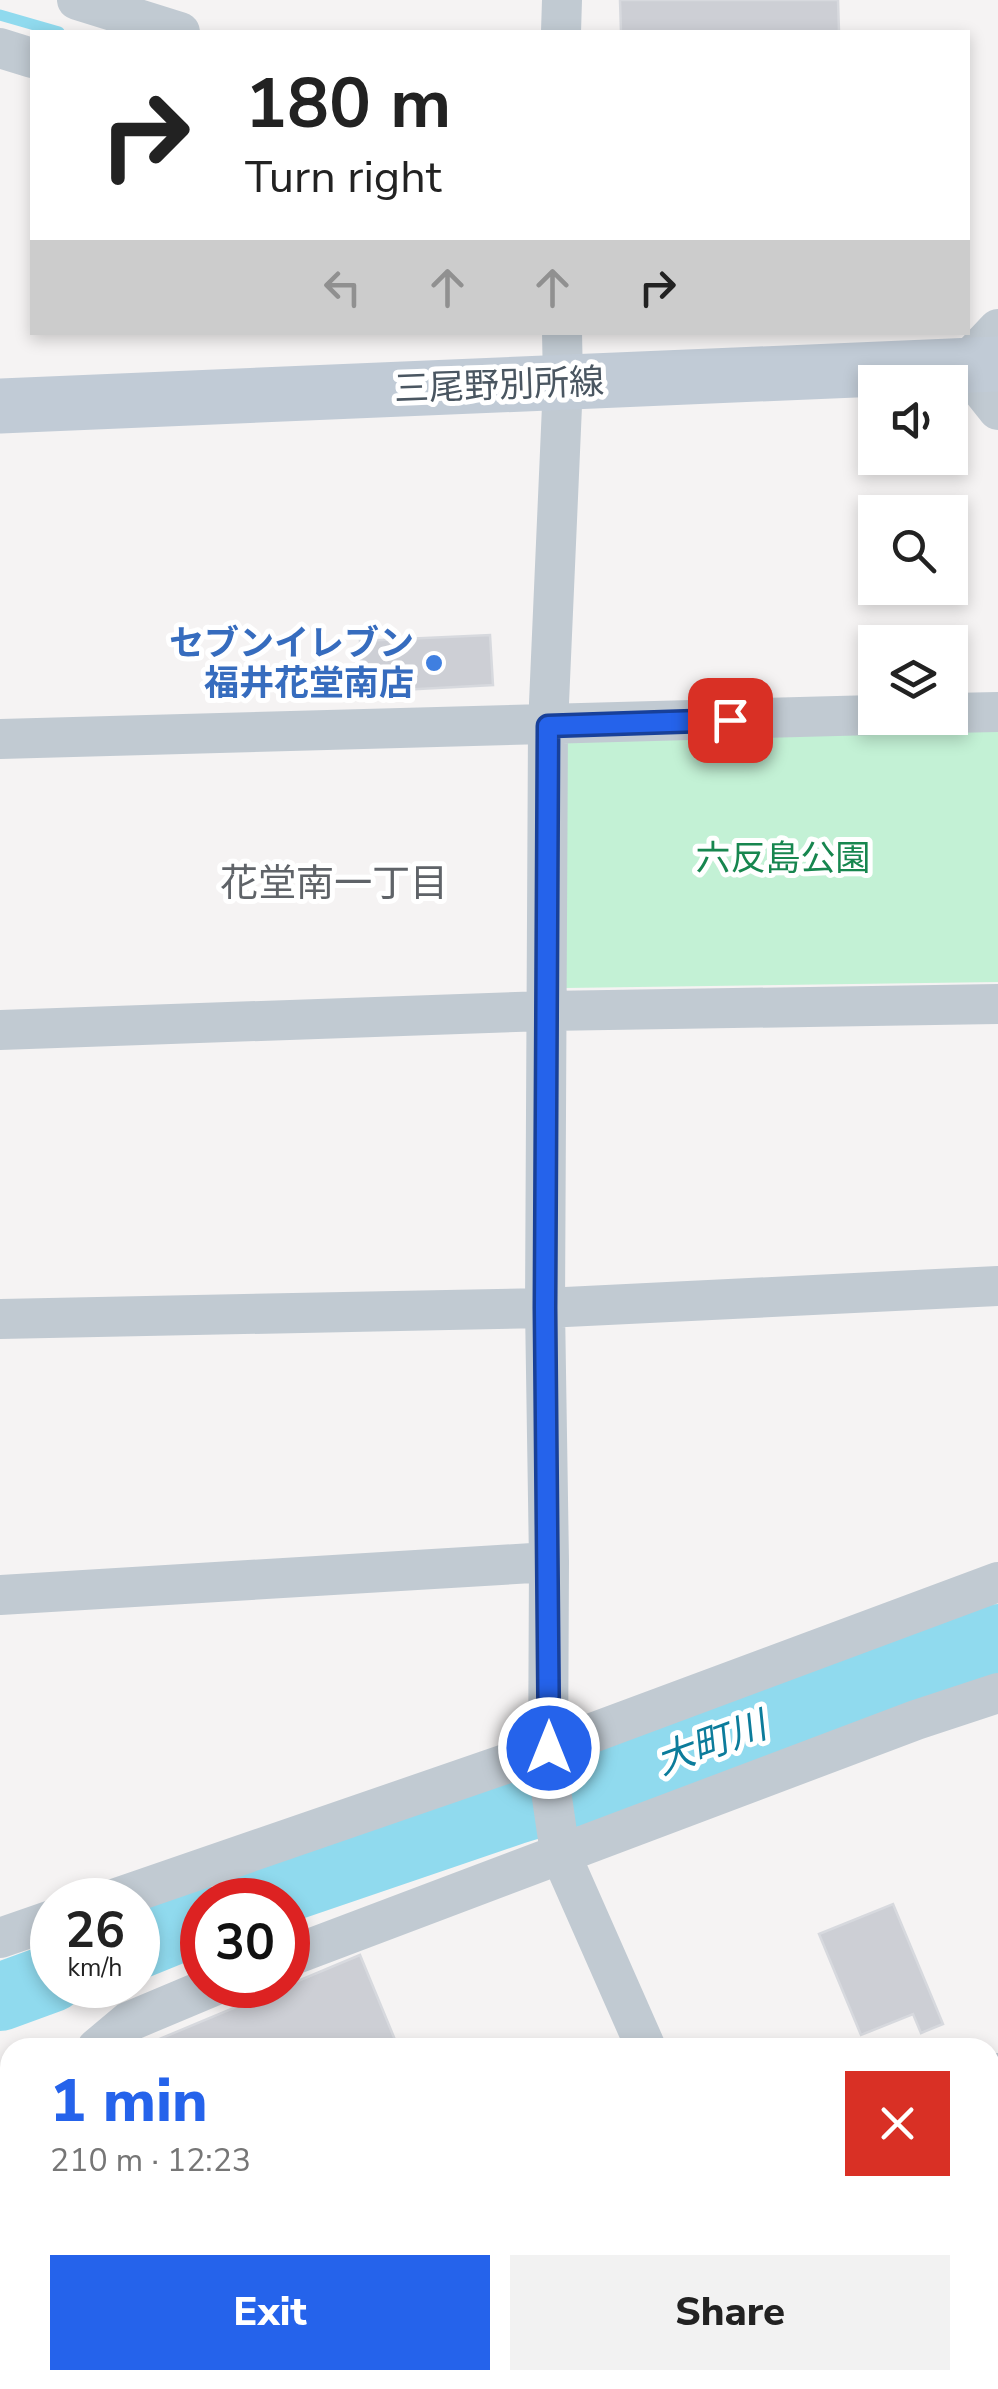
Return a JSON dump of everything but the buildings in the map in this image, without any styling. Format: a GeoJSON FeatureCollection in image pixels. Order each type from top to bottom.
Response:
{"type":"FeatureCollection","features":[{"type":"Feature","properties":{"kind":"main road","name":"三尾野別所線"},"geometry":{"type":"LineString","coordinates":[[0,406],[562,358],[986,353]]}},
{"type":"Feature","properties":{"kind":"street"},"geometry":{"type":"LineString","coordinates":[[77,0],[174,30]]}},
{"type":"Feature","properties":{"kind":"street"},"geometry":{"type":"LineString","coordinates":[[561,30],[562,0]]}},
{"type":"Feature","properties":{"kind":"street"},"geometry":{"type":"LineString","coordinates":[[0,48],[30,57]]}},
{"type":"Feature","properties":{"kind":"street"},"geometry":{"type":"LineString","coordinates":[[986,353],[998,410]]}},
{"type":"Feature","properties":{"kind":"street"},"geometry":{"type":"LineString","coordinates":[[562,358],[548,726],[545,1308],[549,1759],[558,1843],[642,2038]]}},
{"type":"Feature","properties":{"kind":"street"},"geometry":{"type":"LineString","coordinates":[[968,713],[998,712]]}},
{"type":"Feature","properties":{"kind":"street"},"geometry":{"type":"LineString","coordinates":[[0,739],[858,717]]}},
{"type":"Feature","properties":{"kind":"street"},"geometry":{"type":"LineString","coordinates":[[0,1030],[546,1011],[998,1004]]}},
{"type":"Feature","properties":{"kind":"street"},"geometry":{"type":"LineString","coordinates":[[0,1319],[545,1308],[998,1286]]}},
{"type":"Feature","properties":{"kind":"street"},"geometry":{"type":"LineString","coordinates":[[0,1595],[549,1562]]}},
{"type":"Feature","properties":{"kind":"street"},"geometry":{"type":"LineString","coordinates":[[160,1884],[549,1759],[998,1582]]}},
{"type":"Feature","properties":{"kind":"street"},"geometry":{"type":"LineString","coordinates":[[310,1948],[558,1843],[998,1694]]}},
{"type":"Feature","properties":{"kind":"street"},"geometry":{"type":"LineString","coordinates":[[0,1938],[30,1928]]}},
{"type":"Feature","properties":{"kind":"street"},"geometry":{"type":"LineString","coordinates":[[110,2038],[128,2022],[180,2000]]}},
{"type":"Feature","properties":{"kind":"green space","name":"六反島公園"},"geometry":{"type":"Polygon","coordinates":[[[998,724],[998,982],[565,988],[567,738],[858,729],[858,735],[968,735],[968,725],[998,724]]]}},
{"type":"Feature","properties":{"kind":"waterway"},"geometry":{"type":"LineString","coordinates":[[0,15],[52,30]]}},
{"type":"Feature","properties":{"kind":"waterway","name":"大町川"},"geometry":{"type":"LineString","coordinates":[[310,1880],[595,1786],[998,1638]]}},
{"type":"Feature","properties":{"kind":"waterway","name":"大町川"},"geometry":{"type":"LineString","coordinates":[[160,1936],[180,1928]]}},
{"type":"Feature","properties":{"kind":"waterway","name":"大町川"},"geometry":{"type":"LineString","coordinates":[[0,1997],[30,1986]]}},
{"type":"Feature","properties":{"kind":"place","name":"セブンイレブン 福井花堂南店"},"geometry":{"type":"Point","coordinates":[434,663]}},
{"type":"Feature","properties":{"kind":"district","name":"花堂南一丁目"},"geometry":{"type":"Point","coordinates":[334,883]}},
{"type":"Feature","properties":{"kind":"route"},"geometry":{"type":"LineString","coordinates":[[549,1748],[545,1308],[548,726],[730,720]]}}]}
